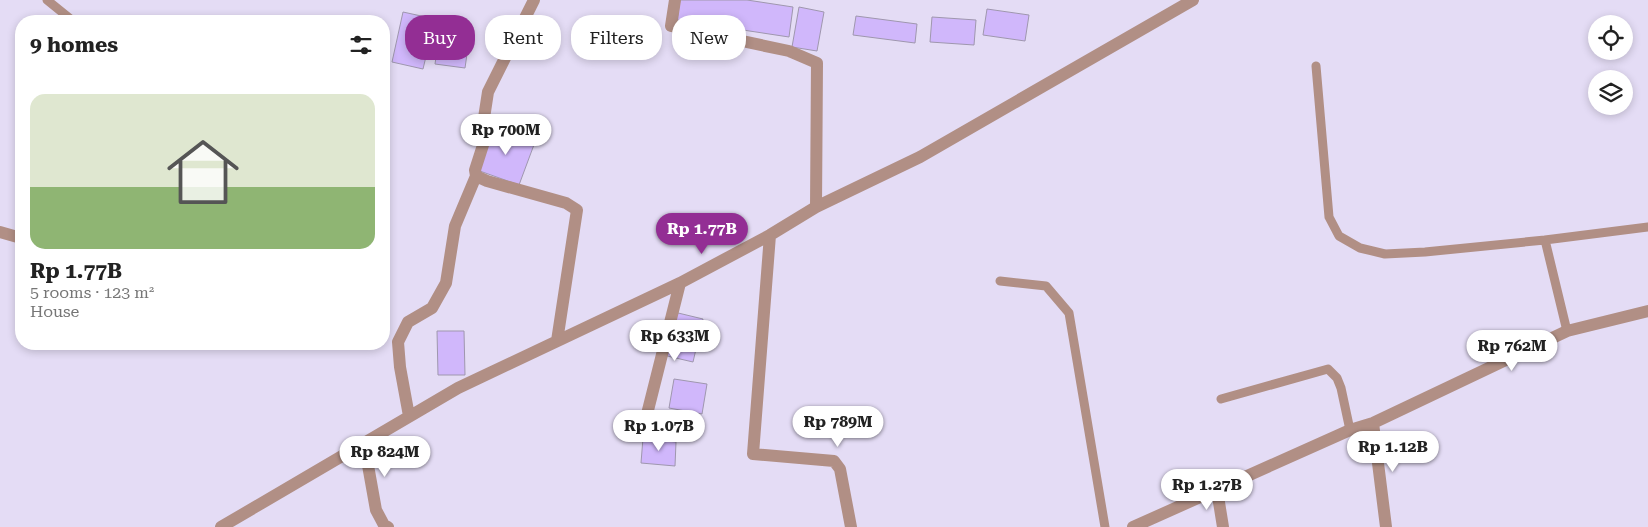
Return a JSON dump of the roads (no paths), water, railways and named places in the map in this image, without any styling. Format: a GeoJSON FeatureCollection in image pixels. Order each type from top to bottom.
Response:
{"type":"FeatureCollection","features":[{"type":"Feature","properties":{"kind":"street"},"geometry":{"type":"LineString","coordinates":[[409,416],[400,367],[398,342],[408,322],[432,308],[446,283],[455,226],[476,176],[475,170],[484,142],[486,130],[484,118],[488,92],[534,0]]}},
{"type":"Feature","properties":{"kind":"street"},"geometry":{"type":"LineString","coordinates":[[674,0],[671,26],[788,51],[817,63],[816,207]]}},
{"type":"Feature","properties":{"kind":"street"},"geometry":{"type":"LineString","coordinates":[[221,527],[458,388],[680,283],[770,235],[816,207],[920,157],[1193,0]]}},
{"type":"Feature","properties":{"kind":"street"},"geometry":{"type":"LineString","coordinates":[[476,176],[487,181],[566,203],[577,210],[557,341]]}},
{"type":"Feature","properties":{"kind":"street"},"geometry":{"type":"LineString","coordinates":[[0,232],[15,236]]}},
{"type":"Feature","properties":{"kind":"street"},"geometry":{"type":"LineString","coordinates":[[770,235],[753,454],[834,461],[840,469],[852,527]]}},
{"type":"Feature","properties":{"kind":"street"},"geometry":{"type":"LineString","coordinates":[[642,434],[680,283]]}},
{"type":"Feature","properties":{"kind":"street"},"geometry":{"type":"LineString","coordinates":[[1133,527],[1350,430],[1373,423],[1567,331],[1648,311]]}},
{"type":"Feature","properties":{"kind":"street"},"geometry":{"type":"LineString","coordinates":[[1373,423],[1386,527]]}},
{"type":"Feature","properties":{"kind":"street"},"geometry":{"type":"LineString","coordinates":[[364,443],[376,510],[384,525],[388,527]]}},
{"type":"Feature","properties":{"kind":"street"},"geometry":{"type":"LineString","coordinates":[[1217,490],[1223,527]]}},
{"type":"Feature","properties":{"kind":"lane"},"geometry":{"type":"LineString","coordinates":[[47,0],[64,15]]}},
{"type":"Feature","properties":{"kind":"lane"},"geometry":{"type":"LineString","coordinates":[[1316,66],[1329,217],[1339,236],[1360,248],[1385,254],[1425,252],[1648,227]]}},
{"type":"Feature","properties":{"kind":"lane"},"geometry":{"type":"LineString","coordinates":[[1545,240],[1567,331]]}},
{"type":"Feature","properties":{"kind":"lane"},"geometry":{"type":"LineString","coordinates":[[1000,281],[1046,286],[1069,313],[1105,527]]}},
{"type":"Feature","properties":{"kind":"lane"},"geometry":{"type":"LineString","coordinates":[[1221,399],[1328,369],[1337,378],[1341,388],[1350,430]]}}]}
